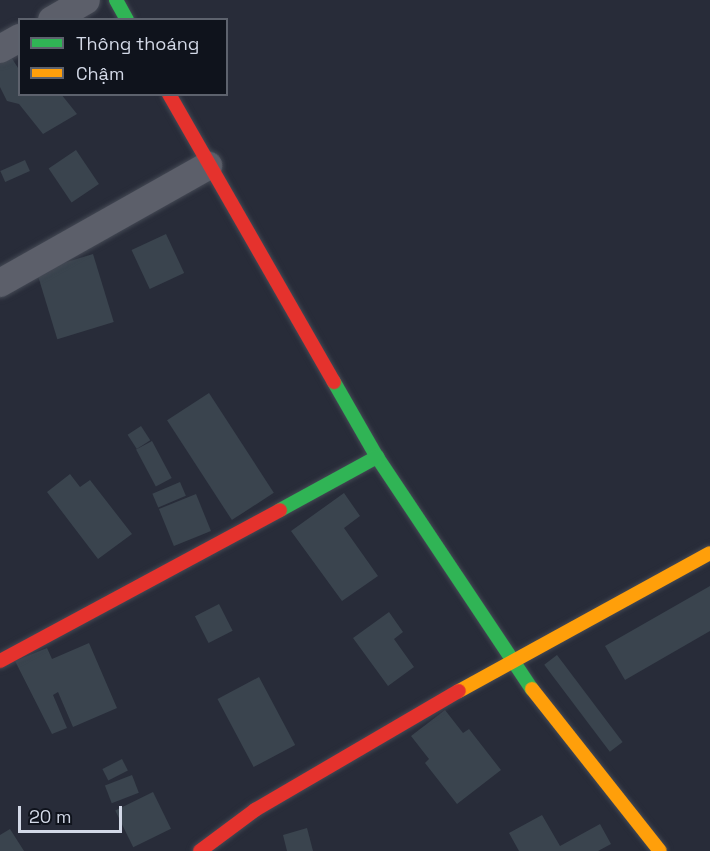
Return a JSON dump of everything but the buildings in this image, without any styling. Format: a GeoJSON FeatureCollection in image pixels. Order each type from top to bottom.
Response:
{"type":"FeatureCollection","features":[{"type":"Feature","properties":{"kind":"street"},"geometry":{"type":"LineString","coordinates":[[55,18],[86,0]]}},
{"type":"Feature","properties":{"kind":"street"},"geometry":{"type":"LineString","coordinates":[[116,0],[126,18]]}},
{"type":"Feature","properties":{"kind":"street"},"geometry":{"type":"LineString","coordinates":[[0,49],[18,39]]}},
{"type":"Feature","properties":{"kind":"street"},"geometry":{"type":"LineString","coordinates":[[170,96],[208,166],[377,457],[510,661],[660,851]]}},
{"type":"Feature","properties":{"kind":"street"},"geometry":{"type":"LineString","coordinates":[[0,283],[208,166]]}},
{"type":"Feature","properties":{"kind":"street"},"geometry":{"type":"LineString","coordinates":[[0,661],[377,457]]}},
{"type":"Feature","properties":{"kind":"street"},"geometry":{"type":"LineString","coordinates":[[200,851],[255,810],[510,661],[710,553]]}},
{"type":"Feature","properties":{"kind":"traffic: fast"},"geometry":{"type":"LineString","coordinates":[[116,0],[126,18]]}},
{"type":"Feature","properties":{"kind":"traffic: fast"},"geometry":{"type":"LineString","coordinates":[[334,382],[377,457],[532,689]]}},
{"type":"Feature","properties":{"kind":"traffic: fast"},"geometry":{"type":"LineString","coordinates":[[280,510],[377,457]]}},
{"type":"Feature","properties":{"kind":"traffic: slow"},"geometry":{"type":"LineString","coordinates":[[459,691],[710,553]]}},
{"type":"Feature","properties":{"kind":"traffic: slow"},"geometry":{"type":"LineString","coordinates":[[532,689],[660,851]]}},
{"type":"Feature","properties":{"kind":"traffic: jam"},"geometry":{"type":"LineString","coordinates":[[170,96],[334,382]]}},
{"type":"Feature","properties":{"kind":"traffic: jam"},"geometry":{"type":"LineString","coordinates":[[0,661],[280,510]]}},
{"type":"Feature","properties":{"kind":"traffic: jam"},"geometry":{"type":"LineString","coordinates":[[200,851],[255,810],[459,691]]}}]}
